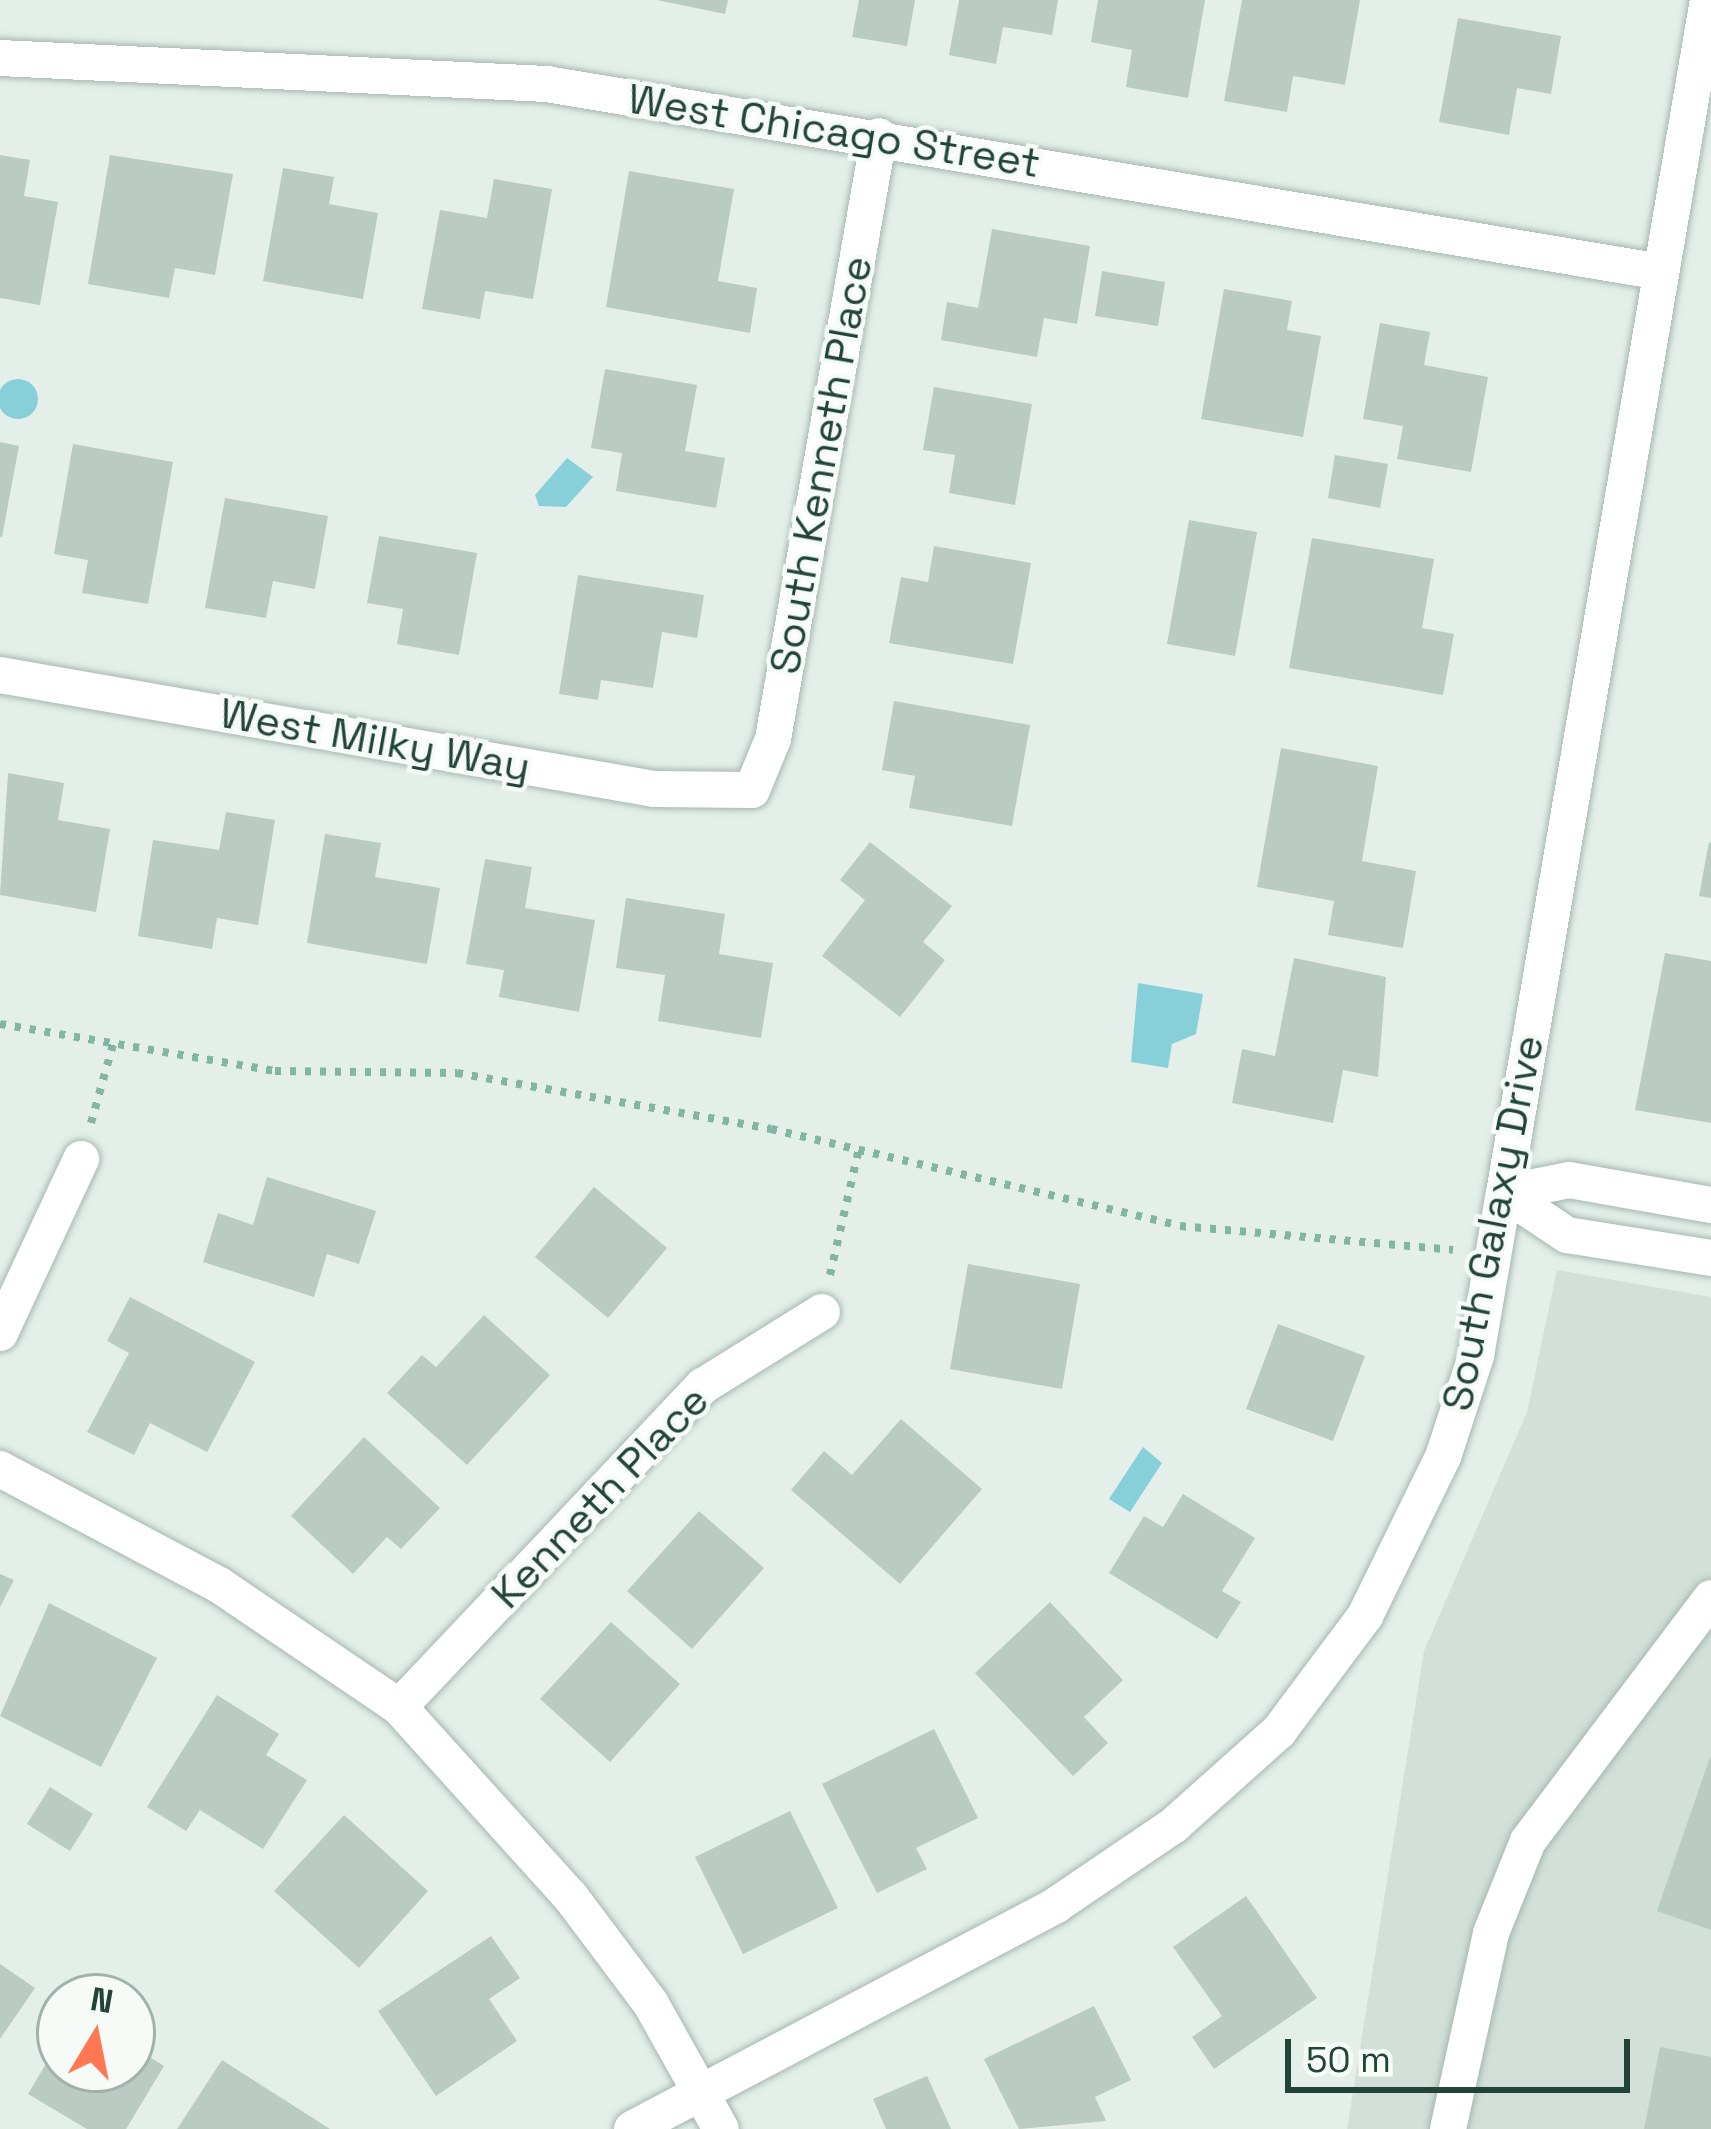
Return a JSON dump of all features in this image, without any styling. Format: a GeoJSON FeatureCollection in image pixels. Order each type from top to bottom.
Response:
{"type":"FeatureCollection","features":[{"type":"Feature","properties":{"kind":"street","name":"South Galaxy Drive"},"geometry":{"type":"LineString","coordinates":[[632,2129],[1056,1905],[1174,1825],[1279,1731],[1365,1616],[1443,1457],[1497,1249],[1708,0]]}},
{"type":"Feature","properties":{"kind":"street","name":"West Chicago Street"},"geometry":{"type":"LineString","coordinates":[[0,58],[547,84],[879,136],[1661,272]]}},
{"type":"Feature","properties":{"kind":"street","name":"South Kenneth Place"},"geometry":{"type":"LineString","coordinates":[[752,790],[773,739],[879,136]]}},
{"type":"Feature","properties":{"kind":"street","name":"West Milky Way"},"geometry":{"type":"LineString","coordinates":[[0,675],[654,789],[752,790]]}},
{"type":"Feature","properties":{"kind":"street"},"geometry":{"type":"LineString","coordinates":[[0,1334],[81,1159]]}},
{"type":"Feature","properties":{"kind":"street"},"geometry":{"type":"LineString","coordinates":[[1504,1193],[1569,1180],[1711,1204]]}},
{"type":"Feature","properties":{"kind":"street"},"geometry":{"type":"LineString","coordinates":[[1504,1193],[1568,1235],[1711,1258]]}},
{"type":"Feature","properties":{"kind":"street","name":"Kenneth Place"},"geometry":{"type":"LineString","coordinates":[[399,1707],[703,1385],[822,1312]]}},
{"type":"Feature","properties":{"kind":"street"},"geometry":{"type":"LineString","coordinates":[[0,1469],[219,1585],[399,1707],[570,1896],[705,2092],[721,2129]]}},
{"type":"Feature","properties":{"kind":"street"},"geometry":{"type":"LineString","coordinates":[[1448,2129],[1490,1933],[1528,1841],[1711,1598]]}},
{"type":"Feature","properties":{"kind":"path"},"geometry":{"type":"LineString","coordinates":[[0,1024],[275,1072],[458,1073],[859,1148],[1180,1226],[1497,1249]]}},
{"type":"Feature","properties":{"kind":"path"},"geometry":{"type":"LineString","coordinates":[[81,1159],[113,1044]]}},
{"type":"Feature","properties":{"kind":"path"},"geometry":{"type":"LineString","coordinates":[[822,1312],[859,1148]]}},
{"type":"Feature","properties":{"kind":"shaded area"},"geometry":{"type":"Polygon","coordinates":[[[1557,1270],[1711,1297],[1711,2129],[1347,2129],[1424,1651],[1527,1412],[1557,1270]]]}},
{"type":"Feature","properties":{"kind":"water"},"geometry":{"type":"Polygon","coordinates":[[[18,379],[32,385],[38,399],[32,413],[18,419],[4,413],[-2,399],[4,385],[18,379]]]}},
{"type":"Feature","properties":{"kind":"water"},"geometry":{"type":"Polygon","coordinates":[[[567,458],[593,477],[566,507],[539,506],[535,495],[567,458]]]}},
{"type":"Feature","properties":{"kind":"water"},"geometry":{"type":"Polygon","coordinates":[[[1138,983],[1203,994],[1196,1034],[1172,1044],[1168,1068],[1131,1062],[1138,983]]]}},
{"type":"Feature","properties":{"kind":"water"},"geometry":{"type":"Polygon","coordinates":[[[1143,1447],[1162,1463],[1130,1512],[1109,1499],[1143,1447]]]}},
{"type":"Feature","properties":{"kind":"building"},"geometry":{"type":"Polygon","coordinates":[[[657,0],[728,0],[725,14],[657,0]]]}},
{"type":"Feature","properties":{"kind":"building"},"geometry":{"type":"Polygon","coordinates":[[[859,0],[915,0],[907,46],[852,37],[859,0]]]}},
{"type":"Feature","properties":{"kind":"building"},"geometry":{"type":"Polygon","coordinates":[[[959,0],[1058,0],[1052,35],[1003,27],[996,64],[949,55],[959,0]]]}},
{"type":"Feature","properties":{"kind":"building"},"geometry":{"type":"Polygon","coordinates":[[[1098,0],[1205,0],[1188,98],[1126,87],[1132,50],[1091,42],[1098,0]]]}},
{"type":"Feature","properties":{"kind":"building"},"geometry":{"type":"Polygon","coordinates":[[[1242,0],[1360,0],[1345,85],[1293,76],[1287,112],[1224,101],[1242,0]]]}},
{"type":"Feature","properties":{"kind":"building"},"geometry":{"type":"Polygon","coordinates":[[[1458,18],[1561,36],[1551,94],[1517,88],[1509,135],[1439,122],[1458,18]]]}},
{"type":"Feature","properties":{"kind":"building"},"geometry":{"type":"Polygon","coordinates":[[[0,155],[30,160],[24,196],[58,202],[40,305],[0,298],[0,155]]]}},
{"type":"Feature","properties":{"kind":"building"},"geometry":{"type":"Polygon","coordinates":[[[110,155],[233,174],[215,275],[175,268],[169,298],[88,284],[110,155]]]}},
{"type":"Feature","properties":{"kind":"building"},"geometry":{"type":"Polygon","coordinates":[[[283,168],[334,177],[329,204],[378,213],[363,299],[263,281],[283,168]]]}},
{"type":"Feature","properties":{"kind":"building"},"geometry":{"type":"Polygon","coordinates":[[[629,171],[734,189],[718,281],[757,288],[750,333],[606,307],[629,171]]]}},
{"type":"Feature","properties":{"kind":"building"},"geometry":{"type":"Polygon","coordinates":[[[494,179],[552,189],[533,299],[485,291],[480,319],[422,309],[440,210],[487,218],[494,179]]]}},
{"type":"Feature","properties":{"kind":"building"},"geometry":{"type":"Polygon","coordinates":[[[992,229],[1090,246],[1077,324],[1044,318],[1037,357],[941,340],[947,302],[978,308],[992,229]]]}},
{"type":"Feature","properties":{"kind":"building"},"geometry":{"type":"Polygon","coordinates":[[[1102,271],[1165,282],[1158,326],[1095,316],[1102,271]]]}},
{"type":"Feature","properties":{"kind":"building"},"geometry":{"type":"Polygon","coordinates":[[[1224,289],[1292,301],[1287,330],[1321,336],[1303,437],[1201,419],[1224,289]]]}},
{"type":"Feature","properties":{"kind":"building"},"geometry":{"type":"Polygon","coordinates":[[[1380,323],[1430,332],[1424,365],[1488,377],[1471,472],[1397,459],[1403,426],[1363,419],[1380,323]]]}},
{"type":"Feature","properties":{"kind":"building"},"geometry":{"type":"Polygon","coordinates":[[[605,369],[697,385],[685,451],[725,458],[716,508],[616,491],[622,453],[591,448],[605,369]]]}},
{"type":"Feature","properties":{"kind":"building"},"geometry":{"type":"Polygon","coordinates":[[[934,387],[1032,404],[1015,505],[949,493],[955,455],[923,450],[934,387]]]}},
{"type":"Feature","properties":{"kind":"building"},"geometry":{"type":"Polygon","coordinates":[[[0,442],[19,446],[2,537],[0,537],[0,442]]]}},
{"type":"Feature","properties":{"kind":"building"},"geometry":{"type":"Polygon","coordinates":[[[73,444],[173,462],[148,604],[82,593],[88,560],[54,554],[73,444]]]}},
{"type":"Feature","properties":{"kind":"building"},"geometry":{"type":"Polygon","coordinates":[[[1335,455],[1388,464],[1380,508],[1328,498],[1335,455]]]}},
{"type":"Feature","properties":{"kind":"building"},"geometry":{"type":"Polygon","coordinates":[[[225,498],[328,516],[315,589],[273,581],[266,618],[205,608],[225,498]]]}},
{"type":"Feature","properties":{"kind":"building"},"geometry":{"type":"Polygon","coordinates":[[[1189,520],[1257,532],[1235,656],[1167,644],[1189,520]]]}},
{"type":"Feature","properties":{"kind":"building"},"geometry":{"type":"Polygon","coordinates":[[[379,536],[477,553],[459,655],[397,644],[403,609],[367,603],[379,536]]]}},
{"type":"Feature","properties":{"kind":"building"},"geometry":{"type":"Polygon","coordinates":[[[1312,538],[1434,559],[1422,628],[1454,634],[1443,695],[1289,668],[1312,538]]]}},
{"type":"Feature","properties":{"kind":"building"},"geometry":{"type":"Polygon","coordinates":[[[934,546],[1031,563],[1013,664],[889,643],[901,577],[928,582],[934,546]]]}},
{"type":"Feature","properties":{"kind":"building"},"geometry":{"type":"Polygon","coordinates":[[[578,575],[704,595],[697,638],[662,632],[653,688],[601,680],[598,700],[559,694],[578,575]]]}},
{"type":"Feature","properties":{"kind":"building"},"geometry":{"type":"Polygon","coordinates":[[[894,701],[1030,725],[1012,826],[909,808],[915,776],[882,770],[894,701]]]}},
{"type":"Feature","properties":{"kind":"building"},"geometry":{"type":"Polygon","coordinates":[[[1281,748],[1378,766],[1362,861],[1416,871],[1403,948],[1328,935],[1334,901],[1257,887],[1281,748]]]}},
{"type":"Feature","properties":{"kind":"building"},"geometry":{"type":"Polygon","coordinates":[[[8,773],[64,783],[58,820],[110,829],[96,912],[0,895],[8,773]]]}},
{"type":"Feature","properties":{"kind":"building"},"geometry":{"type":"Polygon","coordinates":[[[226,812],[275,820],[258,925],[217,918],[212,949],[138,936],[153,840],[219,850],[226,812]]]}},
{"type":"Feature","properties":{"kind":"building"},"geometry":{"type":"Polygon","coordinates":[[[325,834],[381,843],[375,877],[440,888],[427,964],[307,943],[325,834]]]}},
{"type":"Feature","properties":{"kind":"building"},"geometry":{"type":"Polygon","coordinates":[[[870,842],[952,906],[923,942],[945,960],[900,1017],[822,956],[865,900],[840,880],[870,842]]]}},
{"type":"Feature","properties":{"kind":"building"},"geometry":{"type":"Polygon","coordinates":[[[1711,843],[1711,898],[1699,896],[1711,843]]]}},
{"type":"Feature","properties":{"kind":"building"},"geometry":{"type":"Polygon","coordinates":[[[485,859],[532,867],[525,908],[595,920],[579,1012],[499,997],[504,970],[466,964],[485,859]]]}},
{"type":"Feature","properties":{"kind":"building"},"geometry":{"type":"Polygon","coordinates":[[[626,898],[725,914],[719,954],[773,963],[761,1038],[658,1021],[665,975],[616,968],[626,898]]]}},
{"type":"Feature","properties":{"kind":"building"},"geometry":{"type":"Polygon","coordinates":[[[1665,953],[1711,961],[1711,1123],[1635,1110],[1665,953]]]}},
{"type":"Feature","properties":{"kind":"building"},"geometry":{"type":"Polygon","coordinates":[[[1294,958],[1386,977],[1378,1077],[1343,1070],[1333,1123],[1232,1103],[1242,1049],[1275,1056],[1294,958]]]}},
{"type":"Feature","properties":{"kind":"building"},"geometry":{"type":"Polygon","coordinates":[[[267,1177],[376,1211],[359,1264],[327,1254],[314,1297],[203,1262],[218,1213],[253,1225],[267,1177]]]}},
{"type":"Feature","properties":{"kind":"building"},"geometry":{"type":"Polygon","coordinates":[[[594,1187],[667,1248],[608,1318],[535,1257],[594,1187]]]}},
{"type":"Feature","properties":{"kind":"building"},"geometry":{"type":"Polygon","coordinates":[[[968,1264],[1080,1284],[1062,1389],[950,1369],[968,1264]]]}},
{"type":"Feature","properties":{"kind":"building"},"geometry":{"type":"Polygon","coordinates":[[[130,1297],[255,1362],[207,1452],[150,1423],[134,1455],[87,1432],[129,1353],[107,1341],[130,1297]]]}},
{"type":"Feature","properties":{"kind":"building"},"geometry":{"type":"Polygon","coordinates":[[[484,1315],[550,1375],[467,1465],[387,1393],[422,1355],[436,1367],[484,1315]]]}},
{"type":"Feature","properties":{"kind":"building"},"geometry":{"type":"Polygon","coordinates":[[[1278,1324],[1365,1356],[1333,1441],[1246,1409],[1278,1324]]]}},
{"type":"Feature","properties":{"kind":"building"},"geometry":{"type":"Polygon","coordinates":[[[901,1419],[982,1489],[900,1584],[791,1490],[824,1451],[852,1475],[901,1419]]]}},
{"type":"Feature","properties":{"kind":"building"},"geometry":{"type":"Polygon","coordinates":[[[364,1437],[440,1508],[401,1549],[387,1537],[353,1574],[291,1516],[364,1437]]]}},
{"type":"Feature","properties":{"kind":"building"},"geometry":{"type":"Polygon","coordinates":[[[1183,1494],[1255,1538],[1222,1591],[1241,1602],[1217,1639],[1109,1573],[1144,1516],[1163,1527],[1183,1494]]]}},
{"type":"Feature","properties":{"kind":"building"},"geometry":{"type":"Polygon","coordinates":[[[699,1511],[764,1568],[692,1649],[627,1591],[699,1511]]]}},
{"type":"Feature","properties":{"kind":"building"},"geometry":{"type":"Polygon","coordinates":[[[0,1574],[14,1580],[0,1607],[0,1574]]]}},
{"type":"Feature","properties":{"kind":"building"},"geometry":{"type":"Polygon","coordinates":[[[1050,1602],[1123,1680],[1084,1717],[1108,1743],[1073,1776],[975,1673],[1050,1602]]]}},
{"type":"Feature","properties":{"kind":"building"},"geometry":{"type":"Polygon","coordinates":[[[49,1603],[157,1658],[101,1767],[0,1716],[49,1603]]]}},
{"type":"Feature","properties":{"kind":"building"},"geometry":{"type":"Polygon","coordinates":[[[611,1622],[680,1684],[610,1762],[540,1699],[611,1622]]]}},
{"type":"Feature","properties":{"kind":"building"},"geometry":{"type":"Polygon","coordinates":[[[217,1695],[279,1734],[266,1755],[307,1780],[263,1849],[200,1810],[186,1831],[147,1807],[217,1695]]]}},
{"type":"Feature","properties":{"kind":"building"},"geometry":{"type":"Polygon","coordinates":[[[934,1729],[978,1818],[916,1848],[927,1869],[877,1893],[822,1784],[934,1729]]]}},
{"type":"Feature","properties":{"kind":"building"},"geometry":{"type":"Polygon","coordinates":[[[1711,1757],[1711,1930],[1657,1911],[1711,1757]]]}},
{"type":"Feature","properties":{"kind":"building"},"geometry":{"type":"Polygon","coordinates":[[[50,1787],[93,1814],[70,1851],[27,1824],[50,1787]]]}},
{"type":"Feature","properties":{"kind":"building"},"geometry":{"type":"Polygon","coordinates":[[[790,1811],[838,1908],[743,1954],[695,1857],[790,1811]]]}},
{"type":"Feature","properties":{"kind":"building"},"geometry":{"type":"Polygon","coordinates":[[[344,1815],[428,1891],[359,1968],[274,1891],[344,1815]]]}},
{"type":"Feature","properties":{"kind":"building"},"geometry":{"type":"Polygon","coordinates":[[[1246,1896],[1317,1998],[1214,2069],[1192,2037],[1222,2016],[1173,1947],[1246,1896]]]}},
{"type":"Feature","properties":{"kind":"building"},"geometry":{"type":"Polygon","coordinates":[[[491,1936],[520,1978],[489,1999],[517,2041],[436,2096],[378,2011],[491,1936]]]}},
{"type":"Feature","properties":{"kind":"building"},"geometry":{"type":"Polygon","coordinates":[[[0,1964],[35,1988],[0,2039],[0,1964]]]}},
{"type":"Feature","properties":{"kind":"building"},"geometry":{"type":"Polygon","coordinates":[[[1094,2006],[1131,2080],[1095,2097],[1106,2121],[1019,2129],[984,2059],[1094,2006]]]}},
{"type":"Feature","properties":{"kind":"building"},"geometry":{"type":"Polygon","coordinates":[[[1660,2047],[1711,2057],[1711,2129],[1644,2129],[1660,2047]]]}},
{"type":"Feature","properties":{"kind":"building"},"geometry":{"type":"Polygon","coordinates":[[[222,2060],[330,2129],[177,2129],[222,2060]]]}},
{"type":"Feature","properties":{"kind":"building"},"geometry":{"type":"Polygon","coordinates":[[[927,2076],[951,2129],[886,2129],[873,2099],[927,2076]]]}},
{"type":"Feature","properties":{"kind":"building"},"geometry":{"type":"Polygon","coordinates":[[[36,2080],[36,2093],[148,2093],[126,2129],[87,2129],[28,2094],[36,2080]]]}}]}
